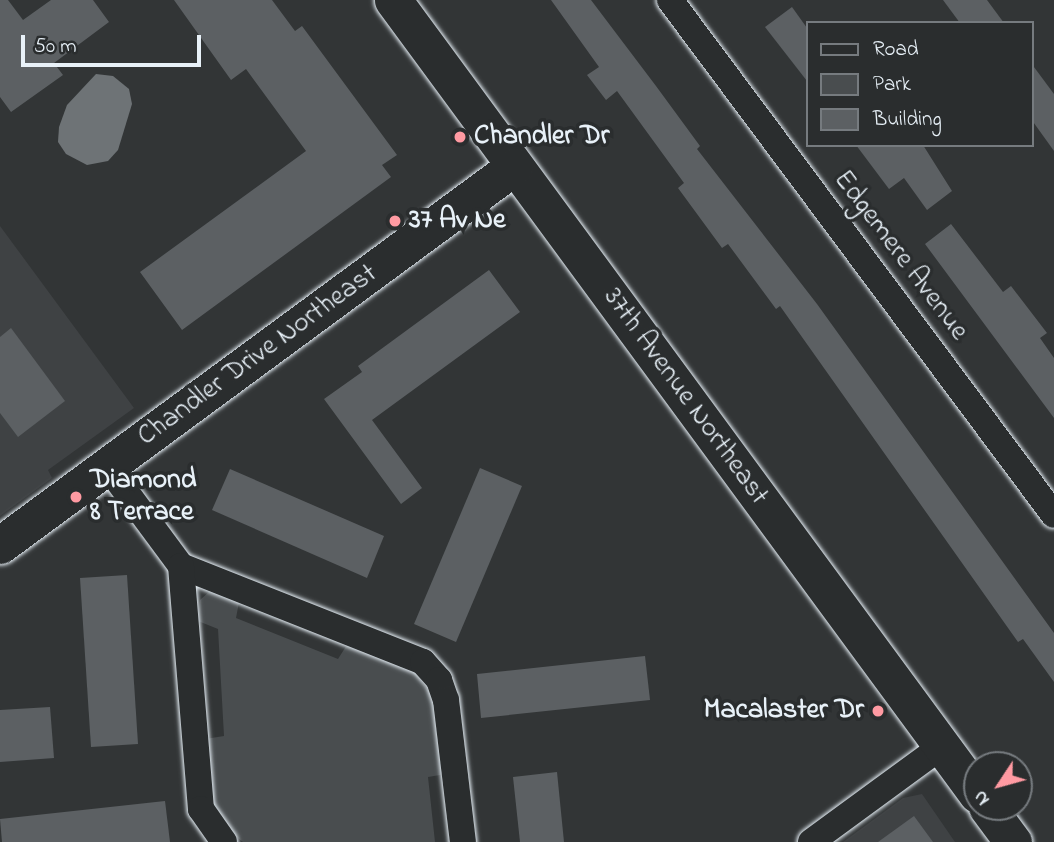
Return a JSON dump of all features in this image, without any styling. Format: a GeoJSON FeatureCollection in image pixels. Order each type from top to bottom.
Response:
{"type":"FeatureCollection","features":[{"type":"Feature","properties":{"kind":"main road","name":"37th Avenue Northeast"},"geometry":{"type":"LineString","coordinates":[[393,0],[963,775]]}},
{"type":"Feature","properties":{"kind":"main road","name":"Chandler Drive Northeast"},"geometry":{"type":"LineString","coordinates":[[0,545],[515,166]]}},
{"type":"Feature","properties":{"kind":"main road"},"geometry":{"type":"LineString","coordinates":[[997,821],[1013,842]]}},
{"type":"Feature","properties":{"kind":"street","name":"Edgemere Avenue"},"geometry":{"type":"LineString","coordinates":[[670,0],[1054,515]]}},
{"type":"Feature","properties":{"kind":"street"},"geometry":{"type":"LineString","coordinates":[[107,466],[181,566],[201,809],[224,842]]}},
{"type":"Feature","properties":{"kind":"street"},"geometry":{"type":"LineString","coordinates":[[181,566],[424,662],[439,680],[446,700],[463,842]]}},
{"type":"Feature","properties":{"kind":"street"},"geometry":{"type":"LineString","coordinates":[[811,842],[942,746]]}},
{"type":"Feature","properties":{"kind":"shaded area"},"geometry":{"type":"Polygon","coordinates":[[[96,74],[113,76],[129,89],[132,104],[118,150],[108,161],[87,165],[66,154],[58,142],[59,127],[67,105],[96,74]]]}},
{"type":"Feature","properties":{"kind":"shaded area"},"geometry":{"type":"Polygon","coordinates":[[[0,226],[134,408],[48,470],[52,478],[0,516],[0,226]]]}},
{"type":"Feature","properties":{"kind":"shaded area"},"geometry":{"type":"Polygon","coordinates":[[[922,794],[955,842],[843,842],[903,798],[922,794]]]}},
{"type":"Feature","properties":{"kind":"green space"},"geometry":{"type":"Polygon","coordinates":[[[210,591],[240,597],[236,618],[338,659],[350,640],[412,669],[435,700],[446,774],[428,777],[435,842],[243,842],[228,830],[209,793],[205,739],[224,736],[218,629],[198,621],[200,600],[210,591]]]}},
{"type":"Feature","properties":{"kind":"building"},"geometry":{"type":"Polygon","coordinates":[[[0,0],[8,0],[23,20],[51,0],[93,0],[109,22],[54,63],[63,75],[11,112],[0,97],[0,0]]]}},
{"type":"Feature","properties":{"kind":"building"},"geometry":{"type":"Polygon","coordinates":[[[174,0],[272,0],[295,31],[302,26],[397,155],[382,165],[391,177],[182,330],[140,272],[306,151],[246,69],[231,80],[174,0]]]}},
{"type":"Feature","properties":{"kind":"building"},"geometry":{"type":"Polygon","coordinates":[[[551,0],[591,0],[700,146],[697,149],[817,304],[1054,633],[1054,682],[1023,639],[1018,642],[780,306],[776,309],[728,244],[722,248],[678,188],[684,183],[617,91],[606,100],[587,75],[599,67],[551,0]]]}},
{"type":"Feature","properties":{"kind":"building"},"geometry":{"type":"Polygon","coordinates":[[[943,0],[987,0],[1003,21],[959,21],[943,0]]]}},
{"type":"Feature","properties":{"kind":"building"},"geometry":{"type":"Polygon","coordinates":[[[792,7],[806,27],[806,80],[765,27],[792,7]]]}},
{"type":"Feature","properties":{"kind":"building"},"geometry":{"type":"Polygon","coordinates":[[[1033,66],[1054,94],[1054,151],[1033,122],[1033,66]]]}},
{"type":"Feature","properties":{"kind":"building"},"geometry":{"type":"Polygon","coordinates":[[[858,147],[924,147],[952,191],[927,210],[904,178],[889,189],[858,147]]]}},
{"type":"Feature","properties":{"kind":"building"},"geometry":{"type":"Polygon","coordinates":[[[951,224],[1003,292],[1011,286],[1047,333],[1040,338],[1054,358],[1054,418],[925,244],[951,224]]]}},
{"type":"Feature","properties":{"kind":"building"},"geometry":{"type":"Polygon","coordinates":[[[489,270],[520,312],[372,420],[422,488],[401,504],[324,399],[362,372],[358,366],[489,270]]]}},
{"type":"Feature","properties":{"kind":"building"},"geometry":{"type":"Polygon","coordinates":[[[11,328],[65,401],[18,437],[0,413],[0,337],[11,328]]]}},
{"type":"Feature","properties":{"kind":"building"},"geometry":{"type":"Polygon","coordinates":[[[480,468],[522,486],[456,642],[414,624],[480,468]]]}},
{"type":"Feature","properties":{"kind":"building"},"geometry":{"type":"Polygon","coordinates":[[[230,469],[384,536],[367,578],[212,510],[230,469]]]}},
{"type":"Feature","properties":{"kind":"building"},"geometry":{"type":"Polygon","coordinates":[[[127,575],[138,744],[91,747],[80,578],[127,575]]]}},
{"type":"Feature","properties":{"kind":"building"},"geometry":{"type":"Polygon","coordinates":[[[645,656],[650,700],[481,718],[477,674],[645,656]]]}},
{"type":"Feature","properties":{"kind":"building"},"geometry":{"type":"Polygon","coordinates":[[[50,707],[54,758],[0,762],[0,710],[50,707]]]}},
{"type":"Feature","properties":{"kind":"building"},"geometry":{"type":"Polygon","coordinates":[[[557,772],[564,842],[520,842],[513,777],[557,772]]]}},
{"type":"Feature","properties":{"kind":"building"},"geometry":{"type":"Polygon","coordinates":[[[165,801],[170,842],[2,842],[0,819],[165,801]]]}},
{"type":"Feature","properties":{"kind":"building"},"geometry":{"type":"Polygon","coordinates":[[[914,816],[933,842],[878,842],[914,816]]]}},
{"type":"Feature","properties":{"kind":"place","name":"Chandler Dr"},"geometry":{"type":"Point","coordinates":[460,137]}},
{"type":"Feature","properties":{"kind":"place","name":"37 Av Ne"},"geometry":{"type":"Point","coordinates":[395,221]}},
{"type":"Feature","properties":{"kind":"place","name":"Diamond 8 Terrace"},"geometry":{"type":"Point","coordinates":[76,497]}},
{"type":"Feature","properties":{"kind":"place","name":"Macalaster Dr"},"geometry":{"type":"Point","coordinates":[878,711]}}]}
